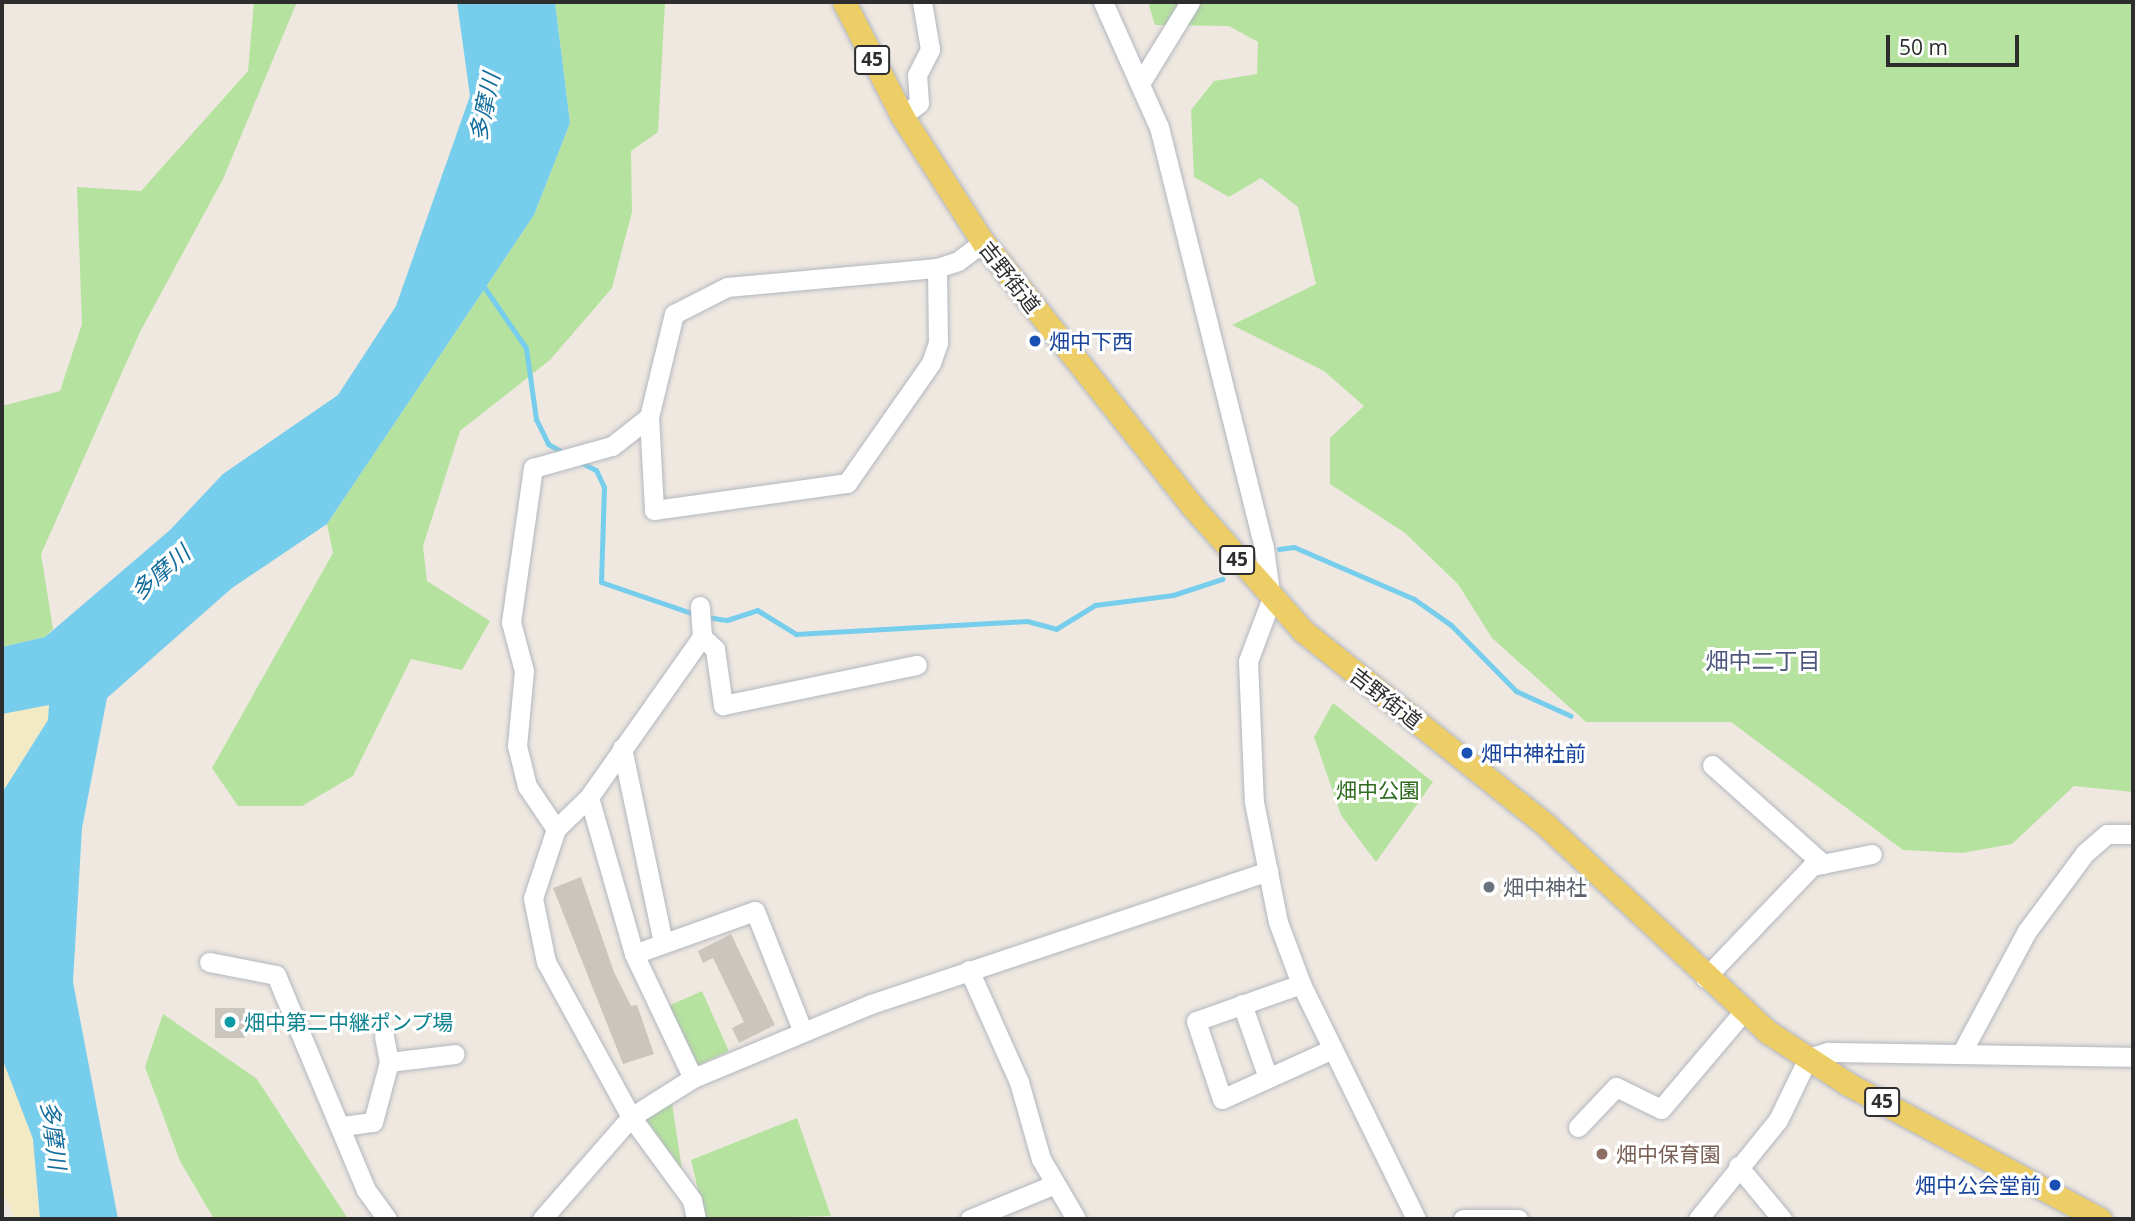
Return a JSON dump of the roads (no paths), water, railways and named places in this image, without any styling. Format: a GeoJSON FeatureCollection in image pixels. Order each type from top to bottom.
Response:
{"type":"FeatureCollection","features":[{"type":"Feature","properties":{"kind":"main road","name":"吉野街道"},"geometry":{"type":"LineString","coordinates":[[844,2],[902,116],[983,242],[1271,600],[1547,826],[1742,1013],[1808,1058],[2099,1219]]}},
{"type":"Feature","properties":{"kind":"street"},"geometry":{"type":"LineString","coordinates":[[902,116],[919,103],[917,75],[930,49],[922,2]]}},
{"type":"Feature","properties":{"kind":"street"},"geometry":{"type":"LineString","coordinates":[[1103,2],[1141,82],[1158,127],[1243,463],[1271,600],[1248,661],[1254,802],[1268,871],[1301,984],[1416,1219]]}},
{"type":"Feature","properties":{"kind":"street"},"geometry":{"type":"LineString","coordinates":[[1141,82],[1190,2]]}},
{"type":"Feature","properties":{"kind":"street"},"geometry":{"type":"LineString","coordinates":[[937,268],[938,342],[931,363],[847,483],[654,510],[649,417],[674,314],[727,287],[937,268],[958,261],[983,242]]}},
{"type":"Feature","properties":{"kind":"street"},"geometry":{"type":"LineString","coordinates":[[556,829],[527,786],[517,746],[524,671],[511,622],[533,468],[611,446],[649,417]]}},
{"type":"Feature","properties":{"kind":"street"},"geometry":{"type":"LineString","coordinates":[[696,1219],[692,1200],[631,1117],[546,962],[533,898],[556,829],[589,797],[702,637],[700,606]]}},
{"type":"Feature","properties":{"kind":"street"},"geometry":{"type":"LineString","coordinates":[[702,637],[715,649],[723,705],[917,665]]}},
{"type":"Feature","properties":{"kind":"street"},"geometry":{"type":"LineString","coordinates":[[622,748],[663,943]]}},
{"type":"Feature","properties":{"kind":"street"},"geometry":{"type":"LineString","coordinates":[[1712,765],[1823,864]]}},
{"type":"Feature","properties":{"kind":"street"},"geometry":{"type":"LineString","coordinates":[[589,797],[634,954],[692,1078]]}},
{"type":"Feature","properties":{"kind":"street"},"geometry":{"type":"LineString","coordinates":[[1962,1052],[2022,940],[2085,853],[2107,834],[2133,834]]}},
{"type":"Feature","properties":{"kind":"street"},"geometry":{"type":"LineString","coordinates":[[1705,978],[1812,866],[1872,854]]}},
{"type":"Feature","properties":{"kind":"street"},"geometry":{"type":"LineString","coordinates":[[542,1219],[631,1117],[692,1078],[803,1031],[970,970],[1268,871]]}},
{"type":"Feature","properties":{"kind":"street"},"geometry":{"type":"LineString","coordinates":[[634,954],[755,911],[803,1031]]}},
{"type":"Feature","properties":{"kind":"street"},"geometry":{"type":"LineString","coordinates":[[209,962],[276,975],[343,1126],[366,1190],[387,1219]]}},
{"type":"Feature","properties":{"kind":"street"},"geometry":{"type":"LineString","coordinates":[[970,970],[1055,1184],[1076,1219]]}},
{"type":"Feature","properties":{"kind":"street"},"geometry":{"type":"LineString","coordinates":[[1301,984],[1196,1021],[1222,1099],[1332,1049]]}},
{"type":"Feature","properties":{"kind":"street"},"geometry":{"type":"LineString","coordinates":[[1242,1004],[1268,1078]]}},
{"type":"Feature","properties":{"kind":"street"},"geometry":{"type":"LineString","coordinates":[[1578,1127],[1616,1087],[1661,1110],[1742,1013]]}},
{"type":"Feature","properties":{"kind":"street"},"geometry":{"type":"LineString","coordinates":[[343,1126],[373,1122],[390,1062],[384,1036]]}},
{"type":"Feature","properties":{"kind":"street"},"geometry":{"type":"LineString","coordinates":[[1698,1219],[1738,1166],[1778,1120],[1808,1058],[1828,1052],[1962,1052],[2133,1057]]}},
{"type":"Feature","properties":{"kind":"street"},"geometry":{"type":"LineString","coordinates":[[390,1062],[455,1054]]}},
{"type":"Feature","properties":{"kind":"street"},"geometry":{"type":"LineString","coordinates":[[1738,1166],[1782,1219]]}},
{"type":"Feature","properties":{"kind":"street"},"geometry":{"type":"LineString","coordinates":[[970,1219],[1055,1184]]}},
{"type":"Feature","properties":{"kind":"street"},"geometry":{"type":"LineString","coordinates":[[1463,1219],[1518,1219]]}},
{"type":"Feature","properties":{"kind":"water","name":"多摩川"},"geometry":{"type":"Polygon","coordinates":[[[457,2],[555,2],[570,123],[534,215],[327,524],[232,588],[107,698],[82,828],[73,982],[118,1219],[40,1219],[33,1139],[2,1058],[2,793],[48,720],[49,705],[2,714],[2,647],[45,637],[170,530],[223,474],[338,395],[396,306],[470,96],[457,2]]]}},
{"type":"Feature","properties":{"kind":"waterway"},"geometry":{"type":"LineString","coordinates":[[482,284],[526,348],[536,419],[548,444],[566,454]]}},
{"type":"Feature","properties":{"kind":"waterway"},"geometry":{"type":"LineString","coordinates":[[580,462],[596,470],[604,487],[601,582],[697,615]]}},
{"type":"Feature","properties":{"kind":"waterway"},"geometry":{"type":"LineString","coordinates":[[1279,549],[1294,547],[1414,599],[1451,625],[1516,691],[1571,716]]}},
{"type":"Feature","properties":{"kind":"waterway"},"geometry":{"type":"LineString","coordinates":[[707,617],[727,620],[757,610],[796,634],[1027,621],[1056,629],[1095,605],[1173,595],[1222,579]]}},
{"type":"Feature","properties":{"kind":"place","name":"畑中下西"},"geometry":{"type":"Point","coordinates":[1035,341]}},
{"type":"Feature","properties":{"kind":"place","name":"畑中神社前"},"geometry":{"type":"Point","coordinates":[1467,753]}},
{"type":"Feature","properties":{"kind":"place","name":"畑中神社"},"geometry":{"type":"Point","coordinates":[1489,887]}},
{"type":"Feature","properties":{"kind":"place","name":"畑中第二中継ポンプ場"},"geometry":{"type":"Point","coordinates":[230,1022]}},
{"type":"Feature","properties":{"kind":"place","name":"畑中保育園"},"geometry":{"type":"Point","coordinates":[1602,1154]}},
{"type":"Feature","properties":{"kind":"place","name":"畑中公会堂前"},"geometry":{"type":"Point","coordinates":[2055,1185]}},
{"type":"Feature","properties":{"kind":"district","name":"畑中二丁目"},"geometry":{"type":"Point","coordinates":[1763,660]}},
{"type":"Feature","properties":{"kind":"park label","name":"畑中公園"},"geometry":{"type":"Point","coordinates":[1378,790]}}]}
